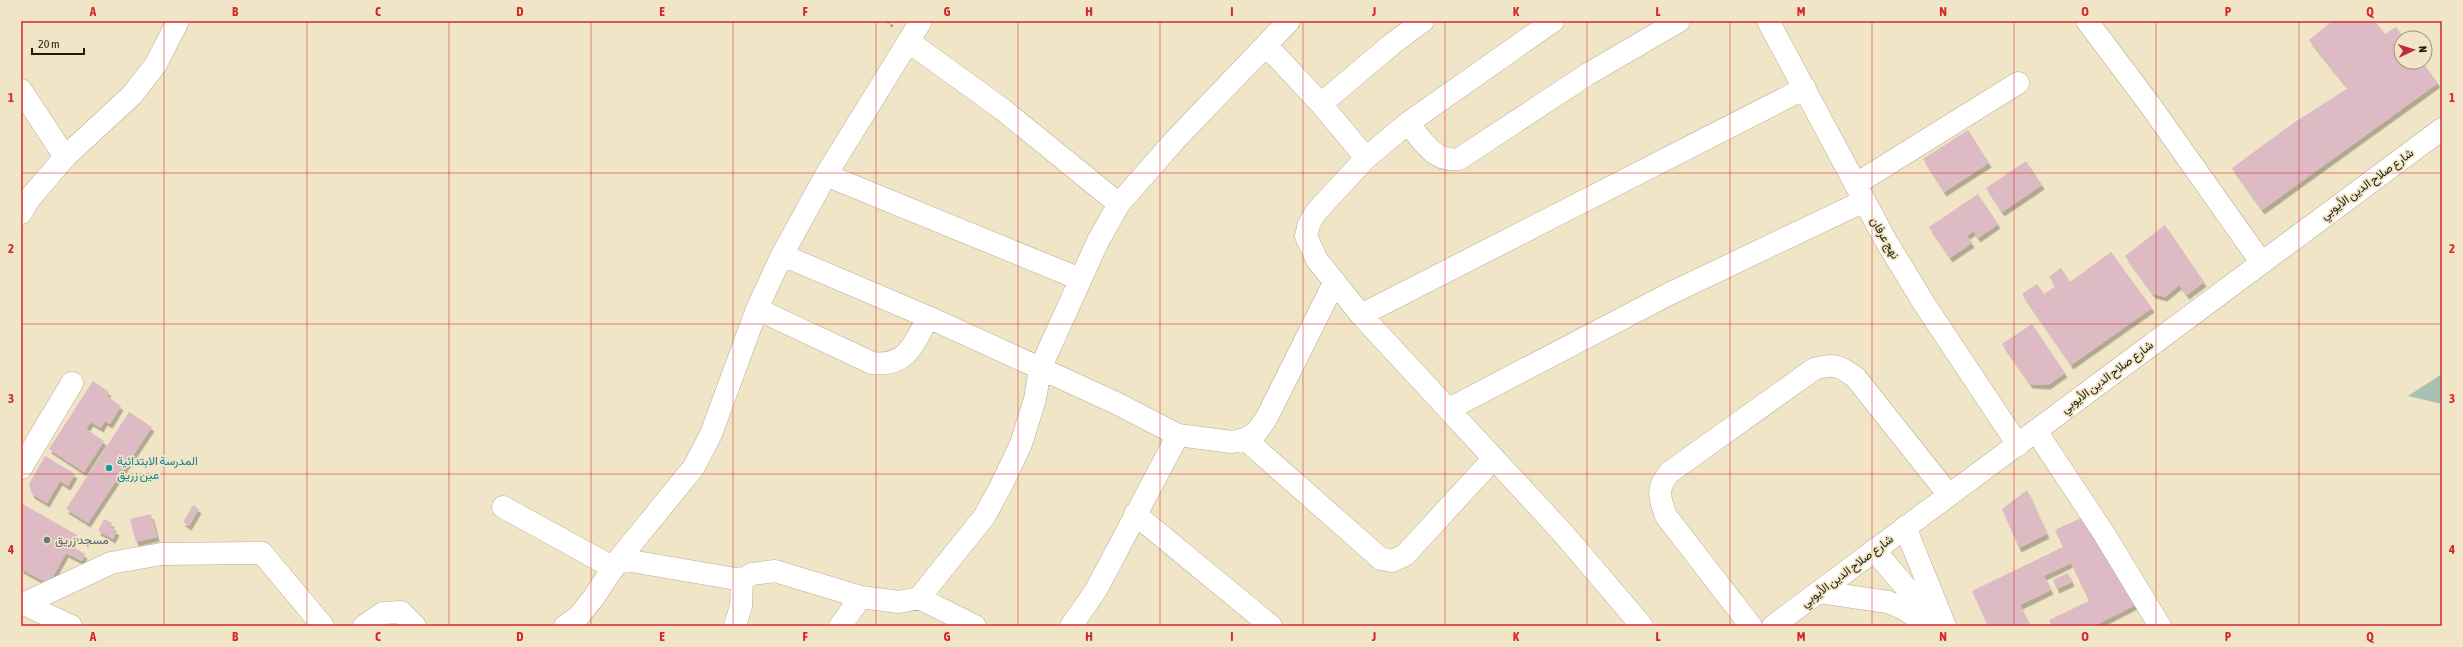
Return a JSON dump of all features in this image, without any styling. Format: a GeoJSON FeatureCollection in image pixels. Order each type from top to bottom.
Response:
{"type":"FeatureCollection","features":[{"type":"Feature","properties":{"kind":"street"},"geometry":{"type":"LineString","coordinates":[[21,213],[30,198],[65,157],[132,95],[156,64],[178,21]]}},
{"type":"Feature","properties":{"kind":"street"},"geometry":{"type":"LineString","coordinates":[[566,626],[578,617],[617,563],[694,467],[711,434],[757,309],[782,255],[826,174],[921,21]]}},
{"type":"Feature","properties":{"kind":"street"},"geometry":{"type":"LineString","coordinates":[[919,598],[980,522],[1001,486],[1021,444],[1035,398],[1040,369],[1098,241],[1120,204],[1174,141],[1289,21]]}},
{"type":"Feature","properties":{"kind":"street"},"geometry":{"type":"LineString","coordinates":[[1321,104],[1392,44],[1423,21]]}},
{"type":"Feature","properties":{"kind":"street"},"geometry":{"type":"LineString","coordinates":[[1553,21],[1408,123],[1366,158],[1316,212],[1309,224],[1306,236],[1310,248],[1334,283],[1361,315],[1562,532],[1642,626]]}},
{"type":"Feature","properties":{"kind":"street"},"geometry":{"type":"LineString","coordinates":[[1408,123],[1435,155],[1442,159],[1459,159],[1588,74],[1679,21]]}},
{"type":"Feature","properties":{"kind":"street","name":"نهج عرفان"},"geometry":{"type":"LineString","coordinates":[[1768,21],[1860,192],[1925,305],[2018,445]]}},
{"type":"Feature","properties":{"kind":"street"},"geometry":{"type":"LineString","coordinates":[[2088,21],[2150,105],[2261,262]]}},
{"type":"Feature","properties":{"kind":"street"},"geometry":{"type":"LineString","coordinates":[[908,41],[1002,109],[1120,204]]}},
{"type":"Feature","properties":{"kind":"street"},"geometry":{"type":"LineString","coordinates":[[1266,45],[1321,104],[1366,158]]}},
{"type":"Feature","properties":{"kind":"street"},"geometry":{"type":"LineString","coordinates":[[1449,409],[1860,192],[2018,83]]}},
{"type":"Feature","properties":{"kind":"street"},"geometry":{"type":"LineString","coordinates":[[1361,315],[1805,88]]}},
{"type":"Feature","properties":{"kind":"street"},"geometry":{"type":"LineString","coordinates":[[21,90],[65,157]]}},
{"type":"Feature","properties":{"kind":"street","name":"شارع صلاح الدين الأيوبي"},"geometry":{"type":"LineString","coordinates":[[1773,626],[1948,494],[2018,445],[2261,262],[2442,129]]}},
{"type":"Feature","properties":{"kind":"street"},"geometry":{"type":"LineString","coordinates":[[826,174],[1080,279]]}},
{"type":"Feature","properties":{"kind":"street"},"geometry":{"type":"LineString","coordinates":[[782,255],[928,317],[1116,403],[1178,435],[1232,442],[1245,439],[1256,433],[1266,419],[1334,283]]}},
{"type":"Feature","properties":{"kind":"street"},"geometry":{"type":"LineString","coordinates":[[757,309],[872,363],[884,364],[903,357],[910,349],[928,317]]}},
{"type":"Feature","properties":{"kind":"street"},"geometry":{"type":"LineString","coordinates":[[1751,626],[1666,516],[1660,500],[1660,483],[1670,472],[1814,369],[1830,364],[1844,368],[1856,378],[1948,494]]}},
{"type":"Feature","properties":{"kind":"street"},"geometry":{"type":"LineString","coordinates":[[21,468],[72,382]]}},
{"type":"Feature","properties":{"kind":"street"},"geometry":{"type":"LineString","coordinates":[[2036,431],[2103,532],[2160,626]]}},
{"type":"Feature","properties":{"kind":"street"},"geometry":{"type":"LineString","coordinates":[[1071,626],[1096,590],[1178,435]]}},
{"type":"Feature","properties":{"kind":"street"},"geometry":{"type":"LineString","coordinates":[[1245,439],[1381,559],[1392,561],[1405,555],[1494,458]]}},
{"type":"Feature","properties":{"kind":"street"},"geometry":{"type":"LineString","coordinates":[[503,507],[617,563],[742,580],[752,574],[775,571],[861,597],[899,602],[919,598],[975,626]]}},
{"type":"Feature","properties":{"kind":"street"},"geometry":{"type":"LineString","coordinates":[[1135,514],[1271,626]]}},
{"type":"Feature","properties":{"kind":"street"},"geometry":{"type":"LineString","coordinates":[[1905,527],[1945,626]]}},
{"type":"Feature","properties":{"kind":"street"},"geometry":{"type":"LineString","coordinates":[[1874,550],[1940,626]]}},
{"type":"Feature","properties":{"kind":"street"},"geometry":{"type":"LineString","coordinates":[[22,604],[111,563],[161,554],[262,553],[323,626]]}},
{"type":"Feature","properties":{"kind":"street"},"geometry":{"type":"LineString","coordinates":[[735,626],[741,606],[742,580]]}},
{"type":"Feature","properties":{"kind":"street"},"geometry":{"type":"LineString","coordinates":[[1819,592],[1888,602],[1904,609],[1930,626]]}},
{"type":"Feature","properties":{"kind":"street"},"geometry":{"type":"LineString","coordinates":[[840,626],[861,597]]}},
{"type":"Feature","properties":{"kind":"street"},"geometry":{"type":"LineString","coordinates":[[22,604],[71,626]]}},
{"type":"Feature","properties":{"kind":"street"},"geometry":{"type":"LineString","coordinates":[[364,626],[383,613],[401,612],[415,626]]}},
{"type":"Feature","properties":{"kind":"green space"},"geometry":{"type":"Polygon","coordinates":[[[2442,374],[2442,404],[2408,396],[2442,374]]]}},
{"type":"Feature","properties":{"kind":"building"},"geometry":{"type":"Polygon","coordinates":[[[2332,21],[2375,21],[2385,34],[2396,27],[2398,30],[2393,30],[2393,70],[2428,70],[2438,83],[2262,210],[2232,168],[2295,122],[2348,88],[2309,40],[2332,21]]]}},
{"type":"Feature","properties":{"kind":"building"},"geometry":{"type":"Polygon","coordinates":[[[1968,130],[1989,163],[1944,192],[1923,159],[1968,130]]]}},
{"type":"Feature","properties":{"kind":"building"},"geometry":{"type":"Polygon","coordinates":[[[2026,161],[2042,185],[2002,212],[1986,188],[2026,161]]]}},
{"type":"Feature","properties":{"kind":"building"},"geometry":{"type":"Polygon","coordinates":[[[1978,194],[1998,224],[1978,238],[1973,231],[1967,236],[1972,243],[1950,258],[1929,227],[1978,194]]]}},
{"type":"Feature","properties":{"kind":"building"},"geometry":{"type":"Polygon","coordinates":[[[2165,225],[2204,282],[2187,295],[2179,285],[2165,297],[2153,294],[2125,256],[2165,225]]]}},
{"type":"Feature","properties":{"kind":"building"},"geometry":{"type":"Polygon","coordinates":[[[2111,252],[2152,308],[2071,365],[2022,294],[2037,284],[2044,294],[2056,286],[2049,277],[2061,268],[2070,282],[2111,252]]]}},
{"type":"Feature","properties":{"kind":"building"},"geometry":{"type":"Polygon","coordinates":[[[2032,324],[2065,373],[2048,385],[2030,384],[2002,344],[2032,324]]]}},
{"type":"Feature","properties":{"kind":"building"},"geometry":{"type":"Polygon","coordinates":[[[93,381],[109,392],[107,396],[121,406],[110,424],[105,421],[101,428],[91,422],[86,429],[104,441],[84,472],[49,449],[93,381]]]}},
{"type":"Feature","properties":{"kind":"building","name":"المدرسة الابتدائية عين زريق"},"geometry":{"type":"Polygon","coordinates":[[[129,412],[152,427],[88,523],[66,509],[129,412]]]}},
{"type":"Feature","properties":{"kind":"building"},"geometry":{"type":"Polygon","coordinates":[[[45,456],[75,474],[68,486],[60,481],[47,503],[32,494],[29,484],[45,456]]]}},
{"type":"Feature","properties":{"kind":"building"},"geometry":{"type":"Polygon","coordinates":[[[2027,490],[2047,534],[2019,548],[2002,509],[2027,490]]]}},
{"type":"Feature","properties":{"kind":"building","name":"مسجد زريق"},"geometry":{"type":"Polygon","coordinates":[[[21,503],[77,535],[71,546],[85,554],[82,561],[66,553],[49,584],[21,569],[21,503]]]}},
{"type":"Feature","properties":{"kind":"building"},"geometry":{"type":"Polygon","coordinates":[[[193,505],[199,509],[189,526],[183,522],[193,505]]]}},
{"type":"Feature","properties":{"kind":"building"},"geometry":{"type":"Polygon","coordinates":[[[151,514],[157,537],[136,542],[130,519],[151,514]]]}},
{"type":"Feature","properties":{"kind":"building"},"geometry":{"type":"Polygon","coordinates":[[[2085,516],[2139,603],[2094,626],[2052,626],[2049,620],[2089,601],[2071,563],[2044,576],[2051,590],[2020,605],[2030,626],[1988,626],[1972,591],[2063,547],[2055,530],[2085,516]]]}},
{"type":"Feature","properties":{"kind":"building"},"geometry":{"type":"Polygon","coordinates":[[[104,519],[112,523],[110,527],[117,531],[113,539],[98,531],[104,519]]]}},
{"type":"Feature","properties":{"kind":"building"},"geometry":{"type":"Polygon","coordinates":[[[2068,573],[2072,582],[2057,589],[2053,580],[2068,573]]]}},
{"type":"Feature","properties":{"kind":"place","name":"المدرسة الابتدائية عين زريق"},"geometry":{"type":"Point","coordinates":[109,468]}},
{"type":"Feature","properties":{"kind":"place","name":"مسجد زريق"},"geometry":{"type":"Point","coordinates":[47,540]}}]}
